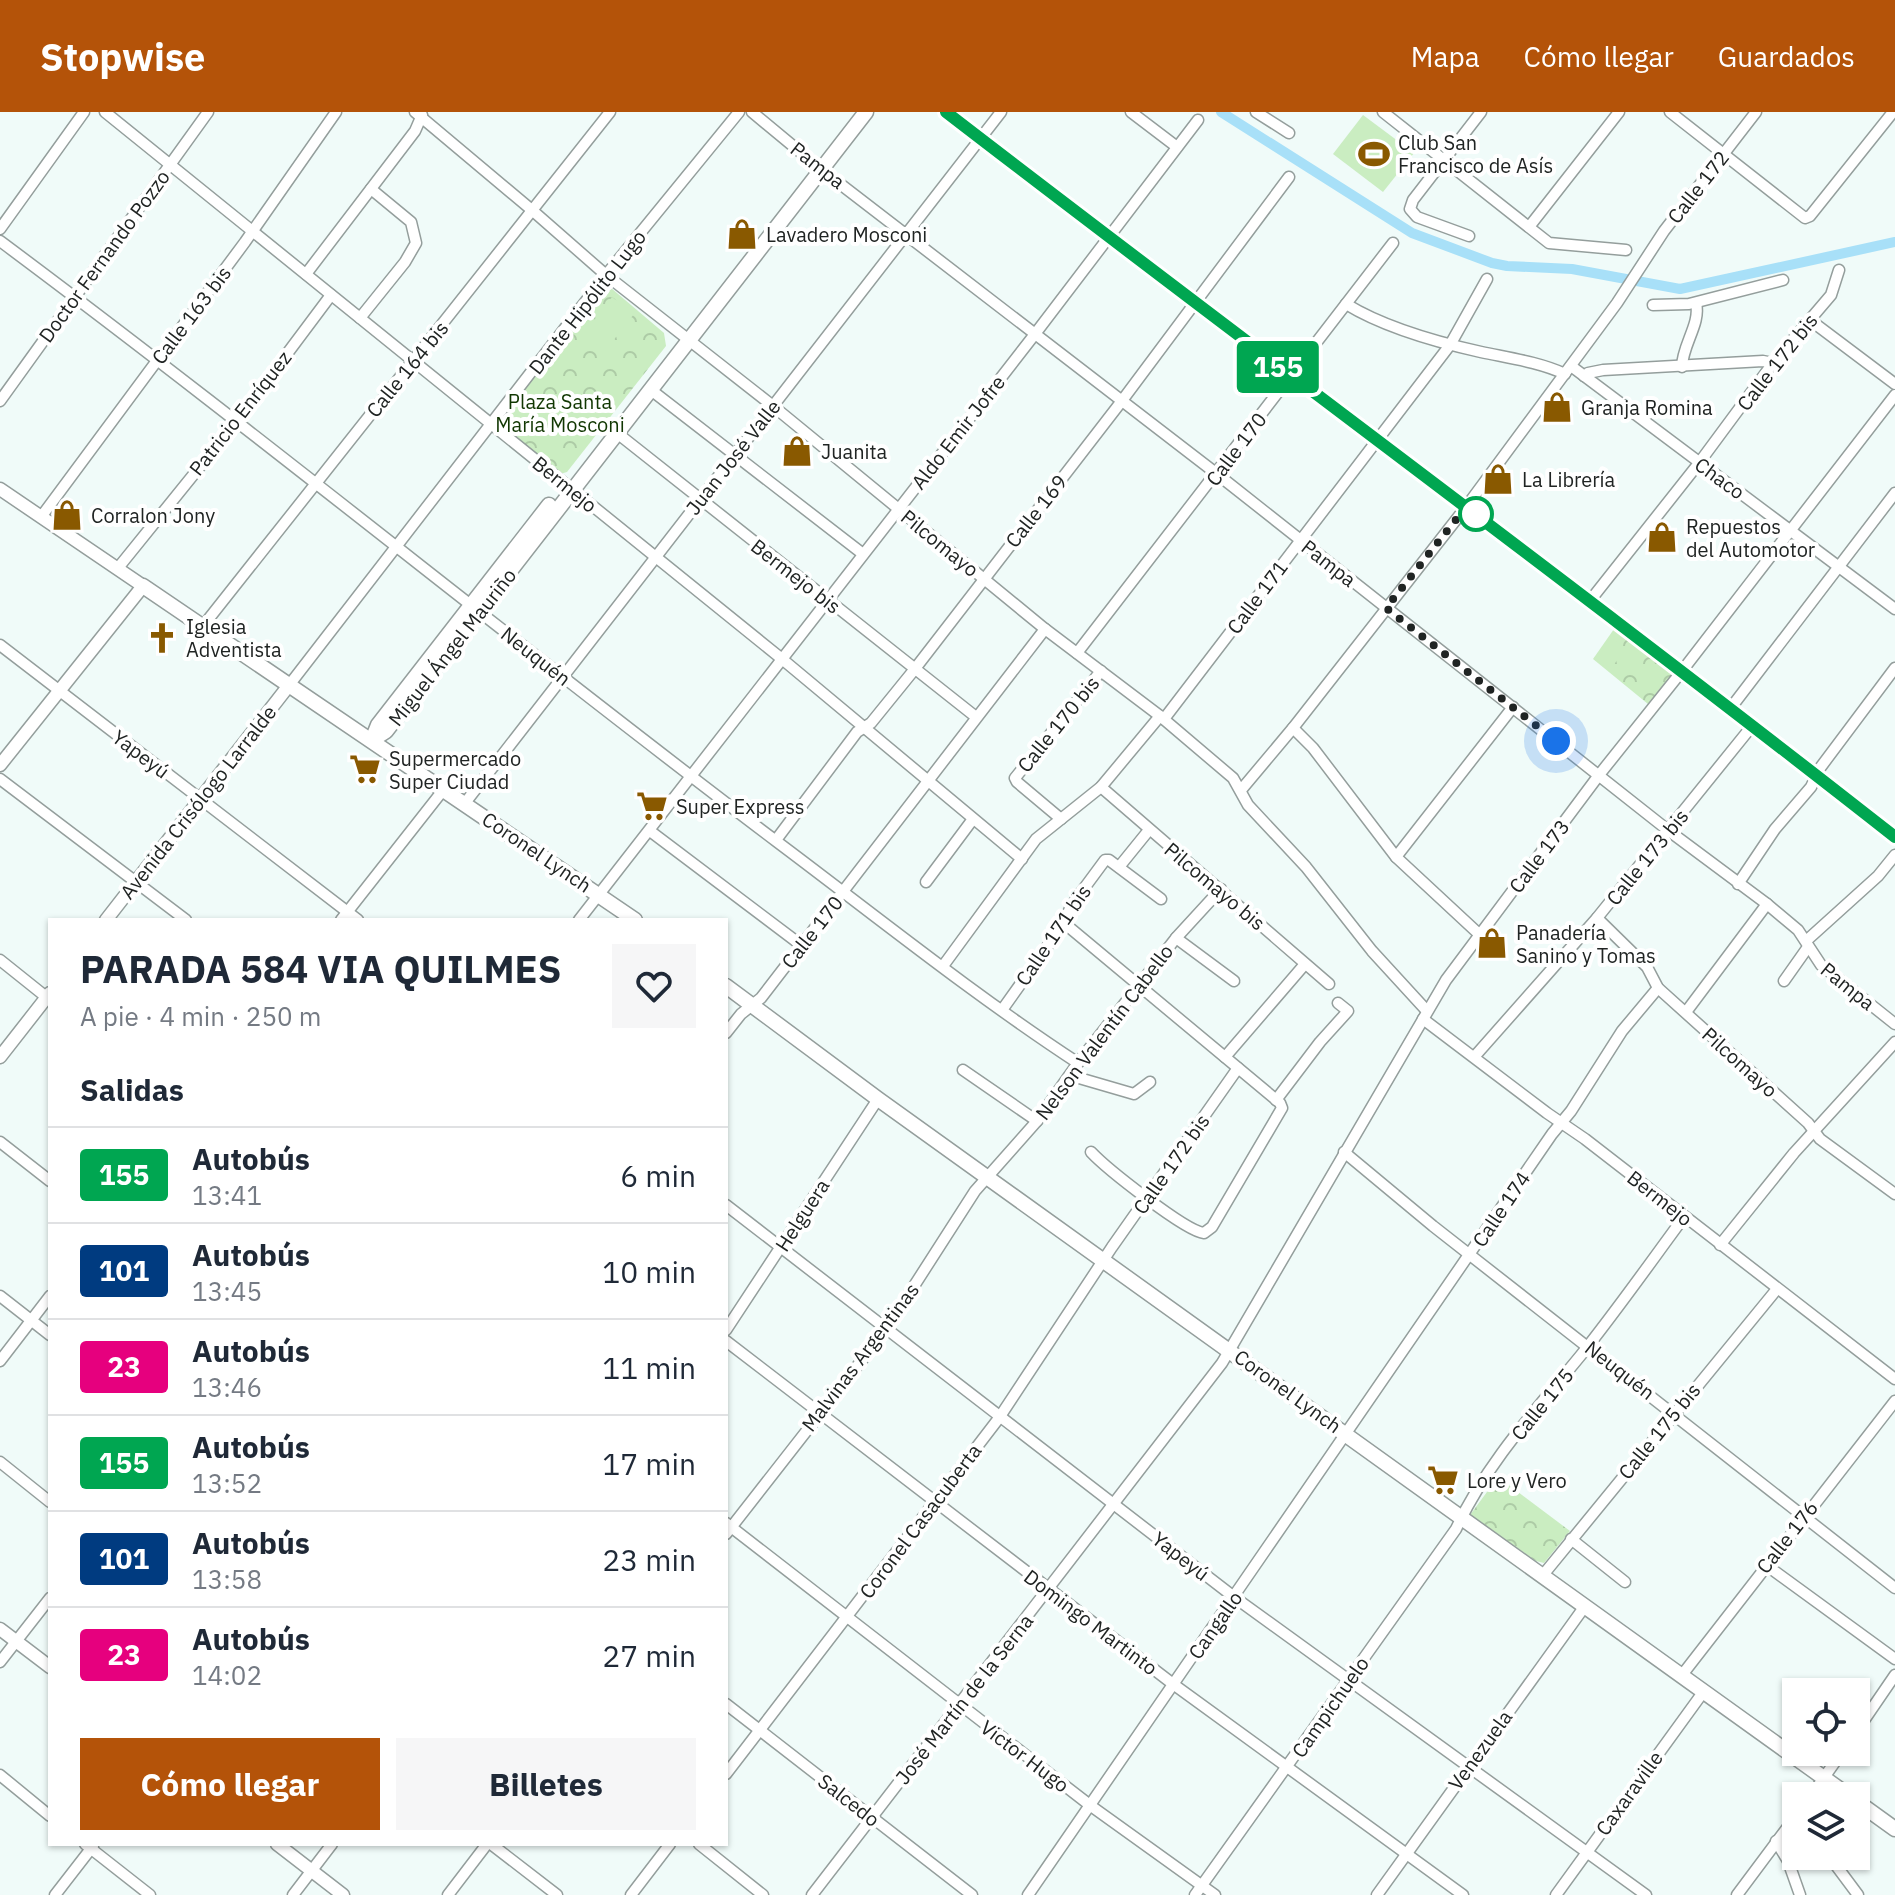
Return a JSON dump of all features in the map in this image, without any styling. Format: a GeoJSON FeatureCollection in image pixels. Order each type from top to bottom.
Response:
{"type":"FeatureCollection","features":[{"type":"Feature","properties":{"kind":"main road","name":"Miguel Ángel Mauriño"},"geometry":{"type":"LineString","coordinates":[[819,167],[855,112]]}},
{"type":"Feature","properties":{"kind":"main road","name":"Miguel Ángel Mauriño"},"geometry":{"type":"LineString","coordinates":[[372,740],[386,731],[475,608],[819,167],[866,112]]}},
{"type":"Feature","properties":{"kind":"main road","name":"Miguel Ángel Mauriño"},"geometry":{"type":"LineString","coordinates":[[569,487],[651,390],[685,338]]}},
{"type":"Feature","properties":{"kind":"main road","name":"Coronel Lynch"},"geometry":{"type":"LineString","coordinates":[[143,586],[632,918]]}},
{"type":"Feature","properties":{"kind":"main road","name":"Coronel Lynch"},"geometry":{"type":"LineString","coordinates":[[728,987],[878,1099],[1830,1782]]}},
{"type":"Feature","properties":{"kind":"main road"},"geometry":{"type":"LineString","coordinates":[[1870,1811],[1895,1829]]}},
{"type":"Feature","properties":{"kind":"street"},"geometry":{"type":"LineString","coordinates":[[0,229],[84,112]]}},
{"type":"Feature","properties":{"kind":"street","name":"Bermejo"},"geometry":{"type":"LineString","coordinates":[[105,112],[782,659],[1022,859]]}},
{"type":"Feature","properties":{"kind":"street","name":"Doctor Fernando Pozzo"},"geometry":{"type":"LineString","coordinates":[[0,401],[208,112]]}},
{"type":"Feature","properties":{"kind":"street","name":"Calle 163 bis"},"geometry":{"type":"LineString","coordinates":[[41,517],[336,112]]}},
{"type":"Feature","properties":{"kind":"street","name":"Calle 164 bis"},"geometry":{"type":"LineString","coordinates":[[203,626],[610,112]]}},
{"type":"Feature","properties":{"kind":"street","name":"Dante Hipólito Lugo"},"geometry":{"type":"LineString","coordinates":[[290,684],[606,275],[739,112]]}},
{"type":"Feature","properties":{"kind":"street","name":"Pampa"},"geometry":{"type":"LineString","coordinates":[[752,112],[1669,831],[1767,904],[1798,930],[1821,965],[1895,1024]]}},
{"type":"Feature","properties":{"kind":"street"},"geometry":{"type":"LineString","coordinates":[[946,112],[1109,239],[1682,671],[1895,837]]}},
{"type":"Feature","properties":{"kind":"street","name":"Juan José Valle"},"geometry":{"type":"LineString","coordinates":[[465,803],[1001,112]]}},
{"type":"Feature","properties":{"kind":"street"},"geometry":{"type":"LineString","coordinates":[[1131,112],[1177,147]]}},
{"type":"Feature","properties":{"kind":"street"},"geometry":{"type":"LineString","coordinates":[[1256,112],[1289,133]]}},
{"type":"Feature","properties":{"kind":"street"},"geometry":{"type":"LineString","coordinates":[[1383,112],[1553,245],[1626,250]]}},
{"type":"Feature","properties":{"kind":"street"},"geometry":{"type":"LineString","coordinates":[[1469,236],[1411,212],[1413,200],[1481,112]]}},
{"type":"Feature","properties":{"kind":"street"},"geometry":{"type":"LineString","coordinates":[[1529,227],[1619,112]]}},
{"type":"Feature","properties":{"kind":"street"},"geometry":{"type":"LineString","coordinates":[[1670,112],[1802,217],[1810,216],[1893,112]]}},
{"type":"Feature","properties":{"kind":"street","name":"Calle 172"},"geometry":{"type":"LineString","coordinates":[[1568,370],[1642,264],[1756,112]]}},
{"type":"Feature","properties":{"kind":"street"},"geometry":{"type":"LineString","coordinates":[[306,274],[415,131],[420,114]]}},
{"type":"Feature","properties":{"kind":"street","name":"Pilcomayo"},"geometry":{"type":"LineString","coordinates":[[420,114],[606,275],[1233,778],[1248,805],[1306,867],[1425,1015]]}},
{"type":"Feature","properties":{"kind":"street","name":"Aldo Emir Jofre"},"geometry":{"type":"LineString","coordinates":[[581,918],[1109,239],[1198,120]]}},
{"type":"Feature","properties":{"kind":"street","name":"Calle 169"},"geometry":{"type":"LineString","coordinates":[[776,840],[857,732],[871,723],[914,670],[1121,402],[1289,177]]}},
{"type":"Feature","properties":{"kind":"street"},"geometry":{"type":"LineString","coordinates":[[360,318],[405,262],[416,243],[411,222],[371,189]]}},
{"type":"Feature","properties":{"kind":"street","name":"Neuquén"},"geometry":{"type":"LineString","coordinates":[[0,241],[317,483],[691,777],[1002,1010],[1075,1068],[1079,1078],[1134,1094],[1150,1082]]}},
{"type":"Feature","properties":{"kind":"street","name":"Calle 170"},"geometry":{"type":"LineString","coordinates":[[1077,653],[1393,243]]}},
{"type":"Feature","properties":{"kind":"street","name":"Calle 172 bis"},"geometry":{"type":"LineString","coordinates":[[1589,602],[1773,363],[1831,295],[1839,270]]}},
{"type":"Feature","properties":{"kind":"street","name":"Calle 171"},"geometry":{"type":"LineString","coordinates":[[943,966],[1036,839],[1101,787],[1162,718],[1450,345],[1487,279]]}},
{"type":"Feature","properties":{"kind":"street"},"geometry":{"type":"LineString","coordinates":[[1653,305],[1696,303],[1783,280]]}},
{"type":"Feature","properties":{"kind":"street","name":"Patricio Enríquez"},"geometry":{"type":"LineString","coordinates":[[118,568],[236,422],[331,295]]}},
{"type":"Feature","properties":{"kind":"street"},"geometry":{"type":"LineString","coordinates":[[1682,367],[1683,352],[1697,313],[1696,303]]}},
{"type":"Feature","properties":{"kind":"street","name":"Chaco"},"geometry":{"type":"LineString","coordinates":[[1346,304],[1362,314],[1450,345],[1584,376],[1895,609]]}},
{"type":"Feature","properties":{"kind":"street"},"geometry":{"type":"LineString","coordinates":[[1810,320],[1895,384]]}},
{"type":"Feature","properties":{"kind":"street"},"geometry":{"type":"LineString","coordinates":[[1584,376],[1603,370],[1763,361],[1773,363]]}},
{"type":"Feature","properties":{"kind":"street"},"geometry":{"type":"LineString","coordinates":[[1241,790],[1466,507],[1568,370]]}},
{"type":"Feature","properties":{"kind":"street"},"geometry":{"type":"LineString","coordinates":[[651,390],[863,554]]}},
{"type":"Feature","properties":{"kind":"street","name":"Calle 173"},"geometry":{"type":"LineString","coordinates":[[1230,1349],[1446,980],[1599,775],[1895,395]]}},
{"type":"Feature","properties":{"kind":"street","name":"Bermejo bis"},"geometry":{"type":"LineString","coordinates":[[617,433],[976,717]]}},
{"type":"Feature","properties":{"kind":"street","name":"Coronel Lynch"},"geometry":{"type":"LineString","coordinates":[[0,489],[143,586]]}},
{"type":"Feature","properties":{"kind":"street"},"geometry":{"type":"LineString","coordinates":[[1730,709],[1895,493]]}},
{"type":"Feature","properties":{"kind":"street"},"geometry":{"type":"LineString","coordinates":[[0,765],[143,586]]}},
{"type":"Feature","properties":{"kind":"street","name":"Calle 170"},"geometry":{"type":"LineString","coordinates":[[728,1030],[753,1005],[801,945],[1045,629]]}},
{"type":"Feature","properties":{"kind":"street","name":"Yapeyú"},"geometry":{"type":"LineString","coordinates":[[1,648],[202,800],[344,916]]}},
{"type":"Feature","properties":{"kind":"street"},"geometry":{"type":"LineString","coordinates":[[1738,884],[1775,829],[1811,787],[1820,768],[1895,668]]}},
{"type":"Feature","properties":{"kind":"street","name":"Calle 170 bis"},"geometry":{"type":"LineString","coordinates":[[1061,819],[1015,778],[1101,671]]}},
{"type":"Feature","properties":{"kind":"street","name":"Avenida Crisólogo Larralde"},"geometry":{"type":"LineString","coordinates":[[108,918],[290,684]]}},
{"type":"Feature","properties":{"kind":"street"},"geometry":{"type":"LineString","coordinates":[[1396,857],[1513,707]]}},
{"type":"Feature","properties":{"kind":"street","name":"Calle 173 bis"},"geometry":{"type":"LineString","coordinates":[[1475,1056],[1597,918],[1752,726]]}},
{"type":"Feature","properties":{"kind":"street"},"geometry":{"type":"LineString","coordinates":[[1293,728],[1313,748],[1396,857],[1480,935]]}},
{"type":"Feature","properties":{"kind":"street"},"geometry":{"type":"LineString","coordinates":[[0,779],[183,918]]}},
{"type":"Feature","properties":{"kind":"street","name":"Pilcomayo bis"},"geometry":{"type":"LineString","coordinates":[[1101,787],[1329,984]]}},
{"type":"Feature","properties":{"kind":"street"},"geometry":{"type":"LineString","coordinates":[[344,916],[444,789]]}},
{"type":"Feature","properties":{"kind":"street"},"geometry":{"type":"LineString","coordinates":[[926,882],[973,819]]}},
{"type":"Feature","properties":{"kind":"street"},"geometry":{"type":"LineString","coordinates":[[1149,830],[1119,867],[1161,899]]}},
{"type":"Feature","properties":{"kind":"street"},"geometry":{"type":"LineString","coordinates":[[650,831],[801,945]]}},
{"type":"Feature","properties":{"kind":"street"},"geometry":{"type":"LineString","coordinates":[[1784,981],[1807,944],[1878,876],[1895,855]]}},
{"type":"Feature","properties":{"kind":"street","name":"Calle 171 bis"},"geometry":{"type":"LineString","coordinates":[[1002,1010],[1105,860],[1119,867]]}},
{"type":"Feature","properties":{"kind":"street","name":"Nelson Valentín Cabello"},"geometry":{"type":"LineString","coordinates":[[988,1176],[1037,1121],[1176,938],[1221,889]]}},
{"type":"Feature","properties":{"kind":"street"},"geometry":{"type":"LineString","coordinates":[[1686,1012],[1767,904]]}},
{"type":"Feature","properties":{"kind":"street","name":"Pilcomayo"},"geometry":{"type":"LineString","coordinates":[[1597,918],[1647,967],[1658,988],[1808,1123],[1814,1133],[1895,1194]]}},
{"type":"Feature","properties":{"kind":"street"},"geometry":{"type":"LineString","coordinates":[[1064,923],[1279,1104]]}},
{"type":"Feature","properties":{"kind":"street"},"geometry":{"type":"LineString","coordinates":[[1176,938],[1234,981]]}},
{"type":"Feature","properties":{"kind":"street"},"geometry":{"type":"LineString","coordinates":[[0,960],[48,996]]}},
{"type":"Feature","properties":{"kind":"street"},"geometry":{"type":"LineString","coordinates":[[1225,1057],[1305,964]]}},
{"type":"Feature","properties":{"kind":"street","name":"Calle 174"},"geometry":{"type":"LineString","coordinates":[[1347,1433],[1622,1031],[1658,988]]}},
{"type":"Feature","properties":{"kind":"street"},"geometry":{"type":"LineString","coordinates":[[0,1057],[48,998]]}},
{"type":"Feature","properties":{"kind":"street"},"geometry":{"type":"LineString","coordinates":[[1091,1152],[1104,1166],[1192,1231],[1204,1233],[1212,1227],[1279,1104],[1320,1042],[1348,1011],[1338,1003]]}},
{"type":"Feature","properties":{"kind":"street","name":"Bermejo"},"geometry":{"type":"LineString","coordinates":[[1425,1015],[1895,1379]]}},
{"type":"Feature","properties":{"kind":"street"},"geometry":{"type":"LineString","coordinates":[[1720,1245],[1794,1153],[1895,1042]]}},
{"type":"Feature","properties":{"kind":"street","name":"Calle 172 bis"},"geometry":{"type":"LineString","coordinates":[[1104,1260],[1238,1068]]}},
{"type":"Feature","properties":{"kind":"street"},"geometry":{"type":"LineString","coordinates":[[963,1070],[1037,1121]]}},
{"type":"Feature","properties":{"kind":"street","name":"Helguera"},"geometry":{"type":"LineString","coordinates":[[728,1327],[878,1099]]}},
{"type":"Feature","properties":{"kind":"street"},"geometry":{"type":"LineString","coordinates":[[0,1142],[48,1179]]}},
{"type":"Feature","properties":{"kind":"street","name":"Neuquén"},"geometry":{"type":"LineString","coordinates":[[1344,1152],[1895,1588]]}},
{"type":"Feature","properties":{"kind":"street","name":"Malvinas Argentinas"},"geometry":{"type":"LineString","coordinates":[[728,1528],[887,1328],[975,1191],[988,1176]]}},
{"type":"Feature","properties":{"kind":"street","name":"Yapeyú"},"geometry":{"type":"LineString","coordinates":[[728,1207],[1234,1597],[1646,1895]]}},
{"type":"Feature","properties":{"kind":"street","name":"Calle 175"},"geometry":{"type":"LineString","coordinates":[[1461,1517],[1486,1475],[1589,1345],[1684,1217]]}},
{"type":"Feature","properties":{"kind":"street","name":"Coronel Casacuberta"},"geometry":{"type":"LineString","coordinates":[[728,1771],[999,1418],[1104,1260]]}},
{"type":"Feature","properties":{"kind":"street","name":"Calle 175 bis"},"geometry":{"type":"LineString","coordinates":[[1543,1575],[1777,1289]]}},
{"type":"Feature","properties":{"kind":"street"},"geometry":{"type":"LineString","coordinates":[[0,1296],[48,1334]]}},
{"type":"Feature","properties":{"kind":"street"},"geometry":{"type":"LineString","coordinates":[[0,1361],[48,1299]]}},
{"type":"Feature","properties":{"kind":"street","name":"Domingo Martinto"},"geometry":{"type":"LineString","coordinates":[[728,1343],[1173,1684],[1463,1895]]}},
{"type":"Feature","properties":{"kind":"street","name":"José Martín de la Serna"},"geometry":{"type":"LineString","coordinates":[[812,1895],[1050,1590],[1230,1349]]}},
{"type":"Feature","properties":{"kind":"street","name":"Calle 176"},"geometry":{"type":"LineString","coordinates":[[1682,1675],[1895,1401]]}},
{"type":"Feature","properties":{"kind":"street","name":"Cangallo"},"geometry":{"type":"LineString","coordinates":[[1028,1895],[1347,1433]]}},
{"type":"Feature","properties":{"kind":"street"},"geometry":{"type":"LineString","coordinates":[[0,1462],[48,1500]]}},
{"type":"Feature","properties":{"kind":"street","name":"Campichuelo"},"geometry":{"type":"LineString","coordinates":[[1198,1890],[1456,1529],[1461,1517]]}},
{"type":"Feature","properties":{"kind":"street","name":"Victor Hugo"},"geometry":{"type":"LineString","coordinates":[[728,1528],[848,1616],[1198,1890],[1215,1895]]}},
{"type":"Feature","properties":{"kind":"street"},"geometry":{"type":"LineString","coordinates":[[1571,1539],[1625,1582]]}},
{"type":"Feature","properties":{"kind":"street"},"geometry":{"type":"LineString","coordinates":[[1766,1565],[1895,1659]]}},
{"type":"Feature","properties":{"kind":"street"},"geometry":{"type":"LineString","coordinates":[[0,1662],[48,1601]]}},
{"type":"Feature","properties":{"kind":"street","name":"Venezuela"},"geometry":{"type":"LineString","coordinates":[[1377,1895],[1585,1606]]}},
{"type":"Feature","properties":{"kind":"street"},"geometry":{"type":"LineString","coordinates":[[0,1629],[48,1665]]}},
{"type":"Feature","properties":{"kind":"street"},"geometry":{"type":"LineString","coordinates":[[1870,1712],[1895,1675]]}},
{"type":"Feature","properties":{"kind":"street","name":"Caxaraville"},"geometry":{"type":"LineString","coordinates":[[1556,1895],[1704,1691]]}},
{"type":"Feature","properties":{"kind":"street","name":"Salcedo"},"geometry":{"type":"LineString","coordinates":[[728,1705],[972,1895]]}},
{"type":"Feature","properties":{"kind":"street"},"geometry":{"type":"LineString","coordinates":[[1821,1782],[1832,1766]]}},
{"type":"Feature","properties":{"kind":"street"},"geometry":{"type":"LineString","coordinates":[[0,1775],[48,1814]]}},
{"type":"Feature","properties":{"kind":"street"},"geometry":{"type":"LineString","coordinates":[[1737,1895],[1782,1835]]}},
{"type":"Feature","properties":{"kind":"street"},"geometry":{"type":"LineString","coordinates":[[1776,1841],[1788,1861],[1800,1895]]}},
{"type":"Feature","properties":{"kind":"street"},"geometry":{"type":"LineString","coordinates":[[55,1895],[90,1846],[150,1895]]}},
{"type":"Feature","properties":{"kind":"street"},"geometry":{"type":"LineString","coordinates":[[280,1846],[343,1895]]}},
{"type":"Feature","properties":{"kind":"street"},"geometry":{"type":"LineString","coordinates":[[293,1895],[331,1846]]}},
{"type":"Feature","properties":{"kind":"street"},"geometry":{"type":"LineString","coordinates":[[448,1895],[487,1846]]}},
{"type":"Feature","properties":{"kind":"street"},"geometry":{"type":"LineString","coordinates":[[492,1846],[557,1895]]}},
{"type":"Feature","properties":{"kind":"street"},"geometry":{"type":"LineString","coordinates":[[631,1895],[668,1846]]}},
{"type":"Feature","properties":{"kind":"street"},"geometry":{"type":"LineString","coordinates":[[702,1846],[763,1895]]}},
{"type":"Feature","properties":{"kind":"street"},"geometry":{"type":"LineString","coordinates":[[1839,1870],[1858,1895]]}},
{"type":"Feature","properties":{"kind":"green space","name":"Club San Francisco de Asís"},"geometry":{"type":"Polygon","coordinates":[[[1363,115],[1414,153],[1383,192],[1333,154],[1363,115]]]}},
{"type":"Feature","properties":{"kind":"green space","name":"Plaza Santa María Mosconi"},"geometry":{"type":"Polygon","coordinates":[[[606,288],[611,288],[664,333],[666,346],[567,472],[560,474],[498,424],[606,288]]]}},
{"type":"Feature","properties":{"kind":"green space"},"geometry":{"type":"Polygon","coordinates":[[[612,297],[634,314],[605,351],[583,334],[612,297]]]}},
{"type":"Feature","properties":{"kind":"green space"},"geometry":{"type":"Polygon","coordinates":[[[1614,629],[1673,674],[1648,704],[1593,659],[1614,629]]]}},
{"type":"Feature","properties":{"kind":"green space"},"geometry":{"type":"Polygon","coordinates":[[[1610,637],[1626,648],[1610,670],[1594,659],[1610,637]]]}},
{"type":"Feature","properties":{"kind":"green space"},"geometry":{"type":"Polygon","coordinates":[[[1498,1477],[1570,1531],[1544,1563],[1536,1561],[1470,1515],[1498,1477]]]}},
{"type":"Feature","properties":{"kind":"waterway"},"geometry":{"type":"LineString","coordinates":[[1221,112],[1412,233],[1507,266],[1572,269],[1680,289],[1895,242]]}},
{"type":"Feature","properties":{"kind":"bus line","name":"155"},"geometry":{"type":"LineString","coordinates":[[946,112],[1172,287],[1682,671],[1895,837]]}},
{"type":"Feature","properties":{"kind":"place","name":"Club San Francisco de Asís"},"geometry":{"type":"Point","coordinates":[1374,154]}},
{"type":"Feature","properties":{"kind":"place","name":"Lavadero Mosconi"},"geometry":{"type":"Point","coordinates":[742,234]}},
{"type":"Feature","properties":{"kind":"place","name":"Granja Romina"},"geometry":{"type":"Point","coordinates":[1557,407]}},
{"type":"Feature","properties":{"kind":"place","name":"Juanita"},"geometry":{"type":"Point","coordinates":[797,451]}},
{"type":"Feature","properties":{"kind":"place","name":"La Librería"},"geometry":{"type":"Point","coordinates":[1498,479]}},
{"type":"Feature","properties":{"kind":"place","name":"Corralon Jony"},"geometry":{"type":"Point","coordinates":[67,515]}},
{"type":"Feature","properties":{"kind":"place","name":"Repuestos del Automotor"},"geometry":{"type":"Point","coordinates":[1662,537]}},
{"type":"Feature","properties":{"kind":"place","name":"Iglesia Adventista"},"geometry":{"type":"Point","coordinates":[162,638]}},
{"type":"Feature","properties":{"kind":"place","name":"Supermercado Super Ciudad"},"geometry":{"type":"Point","coordinates":[365,769]}},
{"type":"Feature","properties":{"kind":"place","name":"Super Express"},"geometry":{"type":"Point","coordinates":[652,806]}},
{"type":"Feature","properties":{"kind":"place","name":"Panadería Sanino y Tomas"},"geometry":{"type":"Point","coordinates":[1492,943]}},
{"type":"Feature","properties":{"kind":"place","name":"Lore y Vero"},"geometry":{"type":"Point","coordinates":[1443,1480]}},
{"type":"Feature","properties":{"kind":"route"},"geometry":{"type":"LineString","coordinates":[[1476,514],[1466,507],[1386,608],[1556,741]]}}]}
